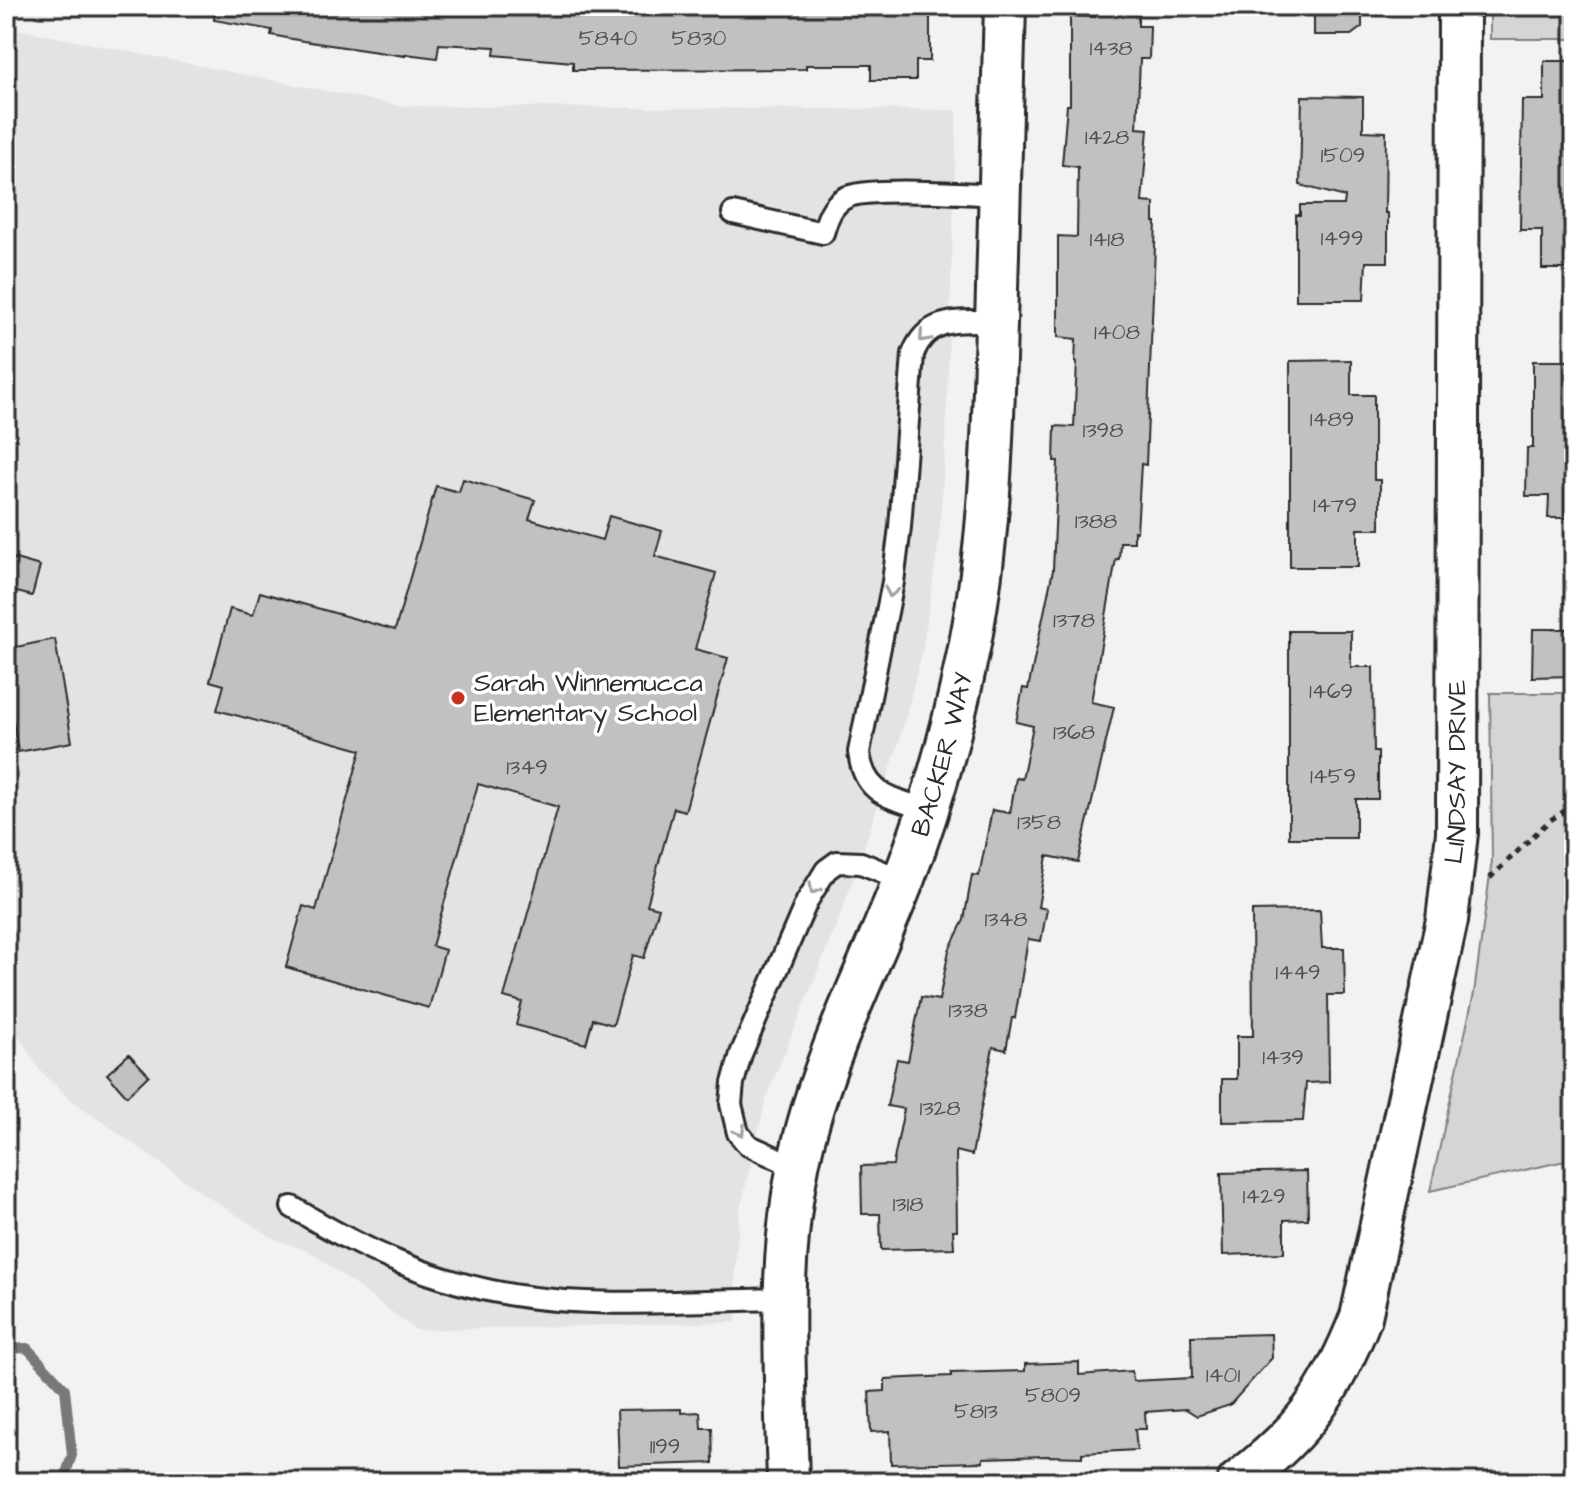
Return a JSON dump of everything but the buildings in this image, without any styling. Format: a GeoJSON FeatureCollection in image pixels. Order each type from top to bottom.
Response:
{"type":"FeatureCollection","features":[{"type":"Feature","properties":{"kind":"street","name":"BACKER WAY"},"geometry":{"type":"LineString","coordinates":[[788,1482],[783,1299],[798,1168],[817,1096],[903,880],[927,810],[953,721],[975,611],[993,443],[1005,6]]}},
{"type":"Feature","properties":{"kind":"street","name":"LINDSAY DRIVE"},"geometry":{"type":"LineString","coordinates":[[1238,1482],[1277,1452],[1315,1410],[1342,1364],[1361,1317],[1447,920],[1457,833],[1459,6]]}},
{"type":"Feature","properties":{"kind":"lane"},"geometry":{"type":"LineString","coordinates":[[733,213],[823,233],[830,211],[846,197],[871,192],[1000,195]]}},
{"type":"Feature","properties":{"kind":"lane"},"geometry":{"type":"LineString","coordinates":[[927,810],[881,794],[868,783],[859,752],[893,582],[913,354],[924,333],[935,326],[954,322],[996,321]]}},
{"type":"Feature","properties":{"kind":"lane"},"geometry":{"type":"LineString","coordinates":[[798,1168],[748,1145],[738,1133],[731,1104],[741,1054],[807,901],[826,870],[837,862],[861,863],[903,880]]}},
{"type":"Feature","properties":{"kind":"lane"},"geometry":{"type":"LineString","coordinates":[[292,1207],[374,1253],[463,1284],[513,1295],[614,1302],[783,1299]]}},
{"type":"Feature","properties":{"kind":"path"},"geometry":{"type":"LineString","coordinates":[[1484,886],[1549,821],[1574,805]]}},
{"type":"Feature","properties":{"kind":"shaded area"},"geometry":{"type":"Polygon","coordinates":[[[1490,6],[1574,6],[1574,39],[1490,39],[1490,6]]]}},
{"type":"Feature","properties":{"kind":"shaded area","name":"Sarah Winnemucca Elementary School"},"geometry":{"type":"Polygon","coordinates":[[[6,27],[401,106],[957,110],[939,540],[922,653],[899,743],[844,906],[766,1099],[740,1210],[735,1270],[736,1322],[416,1330],[312,1253],[273,1238],[202,1193],[69,1098],[39,1070],[11,1023],[6,967],[6,27]]]}},
{"type":"Feature","properties":{"kind":"shaded area"},"geometry":{"type":"Polygon","coordinates":[[[1490,693],[1574,693],[1574,1159],[1430,1191],[1474,993],[1492,860],[1490,693]]]}},
{"type":"Feature","properties":{"kind":"waterway"},"geometry":{"type":"LineString","coordinates":[[6,1349],[27,1348],[65,1389],[72,1455],[63,1482]]}},
{"type":"Feature","properties":{"kind":"place","name":"Sarah Winnemucca Elementary School"},"geometry":{"type":"Point","coordinates":[458,698]}}]}
